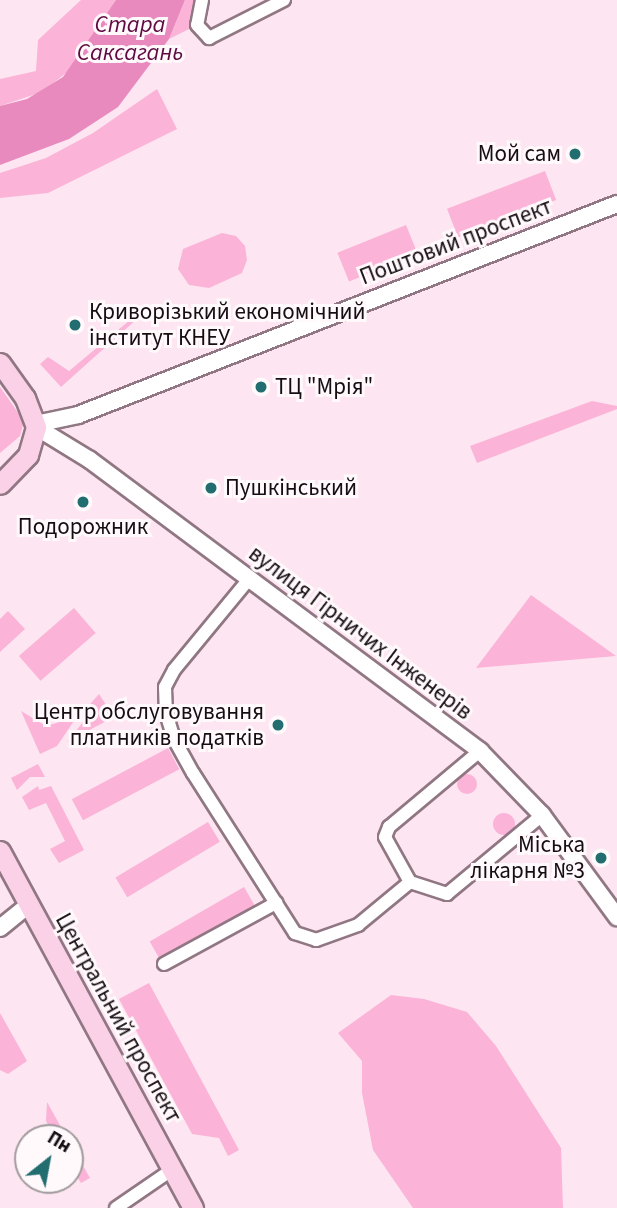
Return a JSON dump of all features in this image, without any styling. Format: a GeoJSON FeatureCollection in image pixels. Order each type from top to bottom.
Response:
{"type":"FeatureCollection","features":[{"type":"Feature","properties":{"kind":"main road"},"geometry":{"type":"LineString","coordinates":[[0,363],[25,398],[36,426],[28,455],[0,484]]}},
{"type":"Feature","properties":{"kind":"main road","name":"Центральний проспект"},"geometry":{"type":"LineString","coordinates":[[0,851],[193,1208]]}},
{"type":"Feature","properties":{"kind":"street"},"geometry":{"type":"LineString","coordinates":[[202,0],[197,25],[200,32],[213,37],[284,0]]}},
{"type":"Feature","properties":{"kind":"street","name":"Поштовий проспект"},"geometry":{"type":"LineString","coordinates":[[36,426],[79,415],[617,204]]}},
{"type":"Feature","properties":{"kind":"street","name":"вулиця Гірничих Інженерів"},"geometry":{"type":"LineString","coordinates":[[36,426],[90,460],[480,751],[541,815],[617,917]]}},
{"type":"Feature","properties":{"kind":"street"},"geometry":{"type":"LineString","coordinates":[[249,579],[178,664],[164,694],[174,739],[295,933],[316,940],[358,925],[410,882]]}},
{"type":"Feature","properties":{"kind":"street"},"geometry":{"type":"LineString","coordinates":[[480,751],[389,827],[385,837],[410,882],[447,894],[541,815]]}},
{"type":"Feature","properties":{"kind":"street"},"geometry":{"type":"LineString","coordinates":[[164,964],[276,903]]}},
{"type":"Feature","properties":{"kind":"street"},"geometry":{"type":"LineString","coordinates":[[0,928],[28,905]]}},
{"type":"Feature","properties":{"kind":"street"},"geometry":{"type":"LineString","coordinates":[[116,1208],[173,1169]]}},
{"type":"Feature","properties":{"kind":"shaded area"},"geometry":{"type":"Polygon","coordinates":[[[81,0],[116,0],[71,69],[42,92],[0,106],[0,79],[36,71],[38,40],[81,0]]]}},
{"type":"Feature","properties":{"kind":"shaded area"},"geometry":{"type":"Polygon","coordinates":[[[185,0],[202,0],[197,25],[169,39],[185,0]]]}},
{"type":"Feature","properties":{"kind":"shaded area"},"geometry":{"type":"Polygon","coordinates":[[[157,89],[177,129],[48,193],[0,198],[0,173],[46,158],[93,133],[157,89]]]}},
{"type":"Feature","properties":{"kind":"shaded area"},"geometry":{"type":"Polygon","coordinates":[[[545,171],[556,200],[458,238],[447,209],[545,171]]]}},
{"type":"Feature","properties":{"kind":"shaded area"},"geometry":{"type":"Polygon","coordinates":[[[406,225],[418,254],[349,281],[337,253],[406,225]]]}},
{"type":"Feature","properties":{"kind":"shaded area"},"geometry":{"type":"Polygon","coordinates":[[[222,233],[236,236],[245,246],[247,260],[242,273],[209,288],[189,285],[178,269],[183,249],[222,233]]]}},
{"type":"Feature","properties":{"kind":"shaded area"},"geometry":{"type":"Polygon","coordinates":[[[136,315],[138,318],[61,387],[40,364],[48,357],[69,371],[136,315]]]}},
{"type":"Feature","properties":{"kind":"shaded area"},"geometry":{"type":"Polygon","coordinates":[[[0,387],[24,421],[20,436],[0,453],[0,387]]]}},
{"type":"Feature","properties":{"kind":"shaded area"},"geometry":{"type":"Polygon","coordinates":[[[592,401],[617,406],[617,409],[477,463],[470,446],[592,401]]]}},
{"type":"Feature","properties":{"kind":"shaded area"},"geometry":{"type":"Polygon","coordinates":[[[531,595],[616,656],[476,668],[531,595]]]}},
{"type":"Feature","properties":{"kind":"shaded area"},"geometry":{"type":"Polygon","coordinates":[[[74,608],[96,633],[41,681],[19,656],[74,608]]]}},
{"type":"Feature","properties":{"kind":"shaded area"},"geometry":{"type":"Polygon","coordinates":[[[8,611],[25,629],[0,652],[0,619],[8,611]]]}},
{"type":"Feature","properties":{"kind":"shaded area"},"geometry":{"type":"Polygon","coordinates":[[[99,694],[114,717],[67,742],[83,722],[85,710],[99,694]]]}},
{"type":"Feature","properties":{"kind":"shaded area"},"geometry":{"type":"Polygon","coordinates":[[[21,711],[46,726],[73,718],[74,721],[57,746],[40,754],[21,711]]]}},
{"type":"Feature","properties":{"kind":"shaded area"},"geometry":{"type":"Polygon","coordinates":[[[168,748],[179,769],[83,820],[72,799],[168,748]]]}},
{"type":"Feature","properties":{"kind":"shaded area"},"geometry":{"type":"Polygon","coordinates":[[[38,764],[45,777],[30,777],[17,790],[11,778],[38,764]]]}},
{"type":"Feature","properties":{"kind":"shaded area"},"geometry":{"type":"Polygon","coordinates":[[[467,774],[474,777],[477,784],[474,791],[467,794],[460,791],[457,784],[460,777],[467,774]]]}},
{"type":"Feature","properties":{"kind":"shaded area"},"geometry":{"type":"Polygon","coordinates":[[[38,786],[39,790],[51,786],[84,850],[59,863],[50,849],[65,841],[46,803],[29,810],[22,797],[38,786]]]}},
{"type":"Feature","properties":{"kind":"shaded area"},"geometry":{"type":"Polygon","coordinates":[[[504,813],[514,820],[515,824],[508,834],[504,835],[494,828],[493,824],[500,814],[504,813]]]}},
{"type":"Feature","properties":{"kind":"shaded area"},"geometry":{"type":"Polygon","coordinates":[[[208,822],[220,842],[127,897],[115,878],[208,822]]]}},
{"type":"Feature","properties":{"kind":"shaded area"},"geometry":{"type":"Polygon","coordinates":[[[244,887],[256,908],[162,962],[150,942],[244,887]]]}},
{"type":"Feature","properties":{"kind":"shaded area"},"geometry":{"type":"Polygon","coordinates":[[[149,983],[239,1150],[228,1156],[219,1138],[192,1134],[119,999],[149,983]]]}},
{"type":"Feature","properties":{"kind":"shaded area"},"geometry":{"type":"Polygon","coordinates":[[[391,995],[424,999],[467,1012],[496,1046],[561,1148],[563,1208],[413,1208],[373,1150],[362,1093],[362,1061],[338,1033],[391,995]]]}},
{"type":"Feature","properties":{"kind":"shaded area"},"geometry":{"type":"Polygon","coordinates":[[[0,1013],[27,1061],[8,1074],[0,1070],[0,1013]]]}},
{"type":"Feature","properties":{"kind":"shaded area"},"geometry":{"type":"Polygon","coordinates":[[[47,1102],[59,1124],[48,1124],[47,1102]]]}},
{"type":"Feature","properties":{"kind":"shaded area"},"geometry":{"type":"Polygon","coordinates":[[[84,1168],[90,1178],[84,1181],[84,1168]]]}},
{"type":"Feature","properties":{"kind":"water","name":"Стара Саксагань"},"geometry":{"type":"Polygon","coordinates":[[[116,0],[185,0],[169,39],[118,107],[69,139],[0,165],[0,106],[27,99],[63,77],[116,0]]]}},
{"type":"Feature","properties":{"kind":"place","name":"Мой сам"},"geometry":{"type":"Point","coordinates":[575,154]}},
{"type":"Feature","properties":{"kind":"place","name":"Криворізький економічний інститут КНЕУ"},"geometry":{"type":"Point","coordinates":[75,325]}},
{"type":"Feature","properties":{"kind":"place","name":"ТЦ \"Мрія\""},"geometry":{"type":"Point","coordinates":[261,387]}},
{"type":"Feature","properties":{"kind":"place","name":"Пушкінський"},"geometry":{"type":"Point","coordinates":[211,488]}},
{"type":"Feature","properties":{"kind":"place","name":"Подорожник"},"geometry":{"type":"Point","coordinates":[83,502]}},
{"type":"Feature","properties":{"kind":"place","name":"Центр обслуговування платників податків"},"geometry":{"type":"Point","coordinates":[278,725]}},
{"type":"Feature","properties":{"kind":"place","name":"Міська лікарня №3"},"geometry":{"type":"Point","coordinates":[601,858]}}]}
